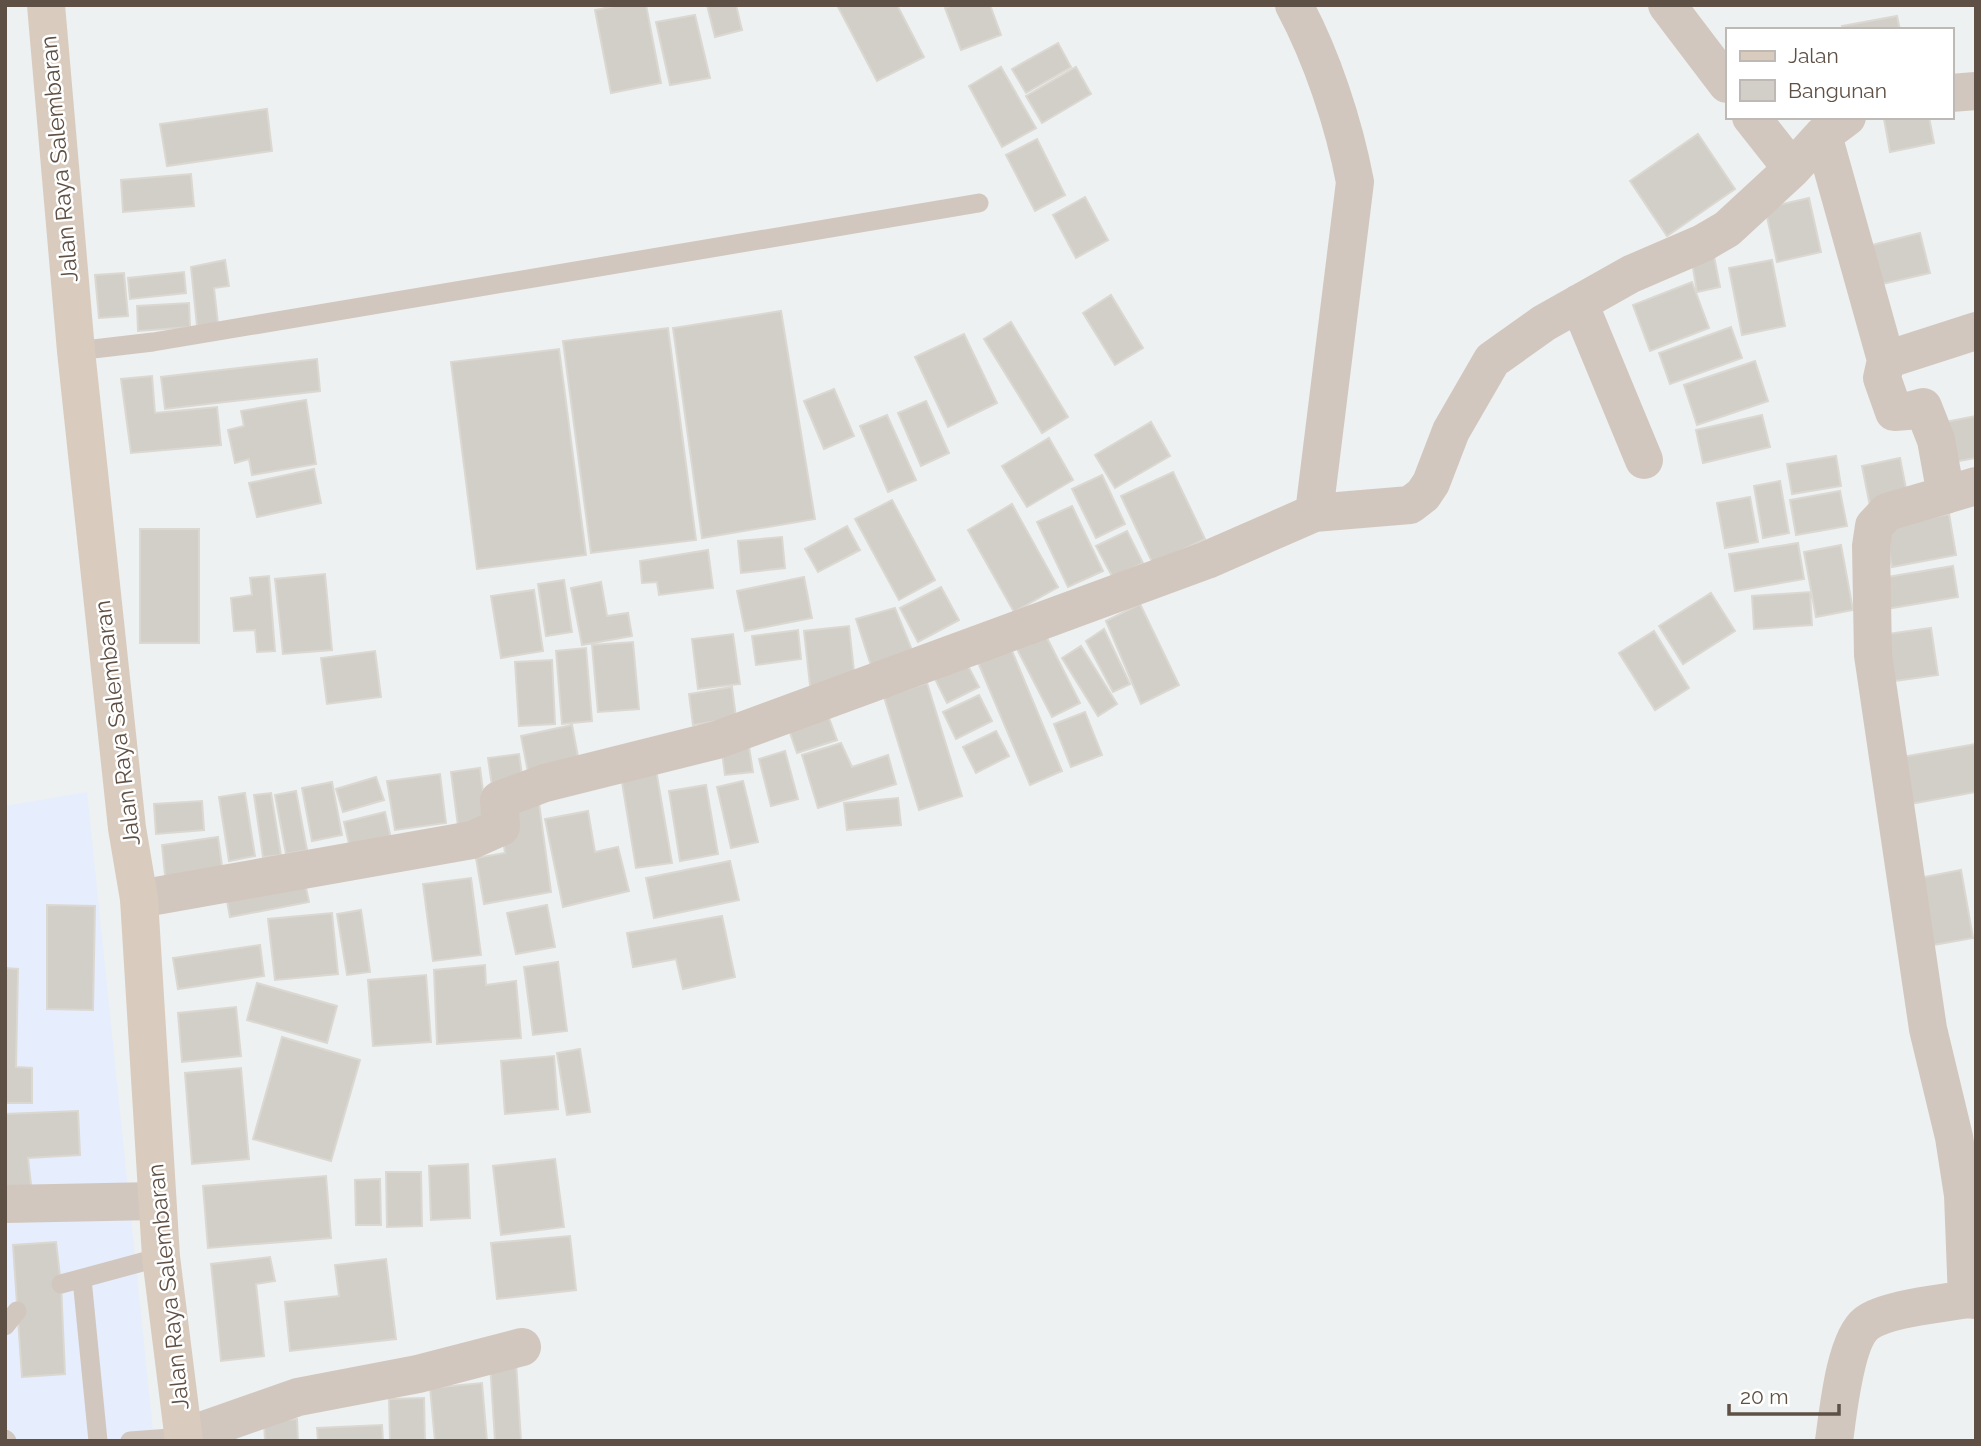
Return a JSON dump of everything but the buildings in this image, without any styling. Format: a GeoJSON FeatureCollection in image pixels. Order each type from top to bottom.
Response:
{"type":"FeatureCollection","features":[{"type":"Feature","properties":{"kind":"main road","name":"Jalan Raya Salembaran"},"geometry":{"type":"LineString","coordinates":[[46,5],[76,351],[127,828],[139,898],[156,1201],[184,1439]]}},
{"type":"Feature","properties":{"kind":"street"},"geometry":{"type":"LineString","coordinates":[[1294,5],[1346,136],[1355,182],[1314,513]]}},
{"type":"Feature","properties":{"kind":"street"},"geometry":{"type":"LineString","coordinates":[[1667,5],[1726,83]]}},
{"type":"Feature","properties":{"kind":"street"},"geometry":{"type":"LineString","coordinates":[[1953,93],[1976,91]]}},
{"type":"Feature","properties":{"kind":"street"},"geometry":{"type":"LineString","coordinates":[[1753,119],[1792,169]]}},
{"type":"Feature","properties":{"kind":"street"},"geometry":{"type":"LineString","coordinates":[[139,898],[472,841],[501,827],[499,800],[545,783],[717,740],[1207,560],[1314,513],[1410,505],[1431,483],[1451,431],[1492,360],[1544,323],[1631,274],[1703,243],[1727,229],[1835,126]]}},
{"type":"Feature","properties":{"kind":"street"},"geometry":{"type":"LineString","coordinates":[[1834,1441],[1844,1376],[1857,1333],[1867,1323],[1884,1314],[1972,1300],[1963,1195],[1954,1137],[1928,1029],[1873,641],[1871,546],[1874,526],[1887,512],[1961,491],[1923,407],[1894,412],[1882,378],[1886,359],[1835,126]]}},
{"type":"Feature","properties":{"kind":"street"},"geometry":{"type":"LineString","coordinates":[[1579,303],[1644,460]]}},
{"type":"Feature","properties":{"kind":"street"},"geometry":{"type":"LineString","coordinates":[[1886,359],[1976,331]]}},
{"type":"Feature","properties":{"kind":"street"},"geometry":{"type":"LineString","coordinates":[[5,1204],[156,1201]]}},
{"type":"Feature","properties":{"kind":"street"},"geometry":{"type":"LineString","coordinates":[[184,1439],[298,1397],[418,1374],[522,1346]]}},
{"type":"Feature","properties":{"kind":"lane"},"geometry":{"type":"LineString","coordinates":[[76,351],[153,342],[979,203]]}},
{"type":"Feature","properties":{"kind":"lane"},"geometry":{"type":"LineString","coordinates":[[61,1284],[161,1257]]}},
{"type":"Feature","properties":{"kind":"lane"},"geometry":{"type":"LineString","coordinates":[[82,1279],[98,1441]]}},
{"type":"Feature","properties":{"kind":"lane"},"geometry":{"type":"LineString","coordinates":[[130,1441],[184,1439]]}},
{"type":"Feature","properties":{"kind":"shaded area"},"geometry":{"type":"Polygon","coordinates":[[[87,792],[154,1441],[5,1441],[5,806],[87,792]]]}}]}
